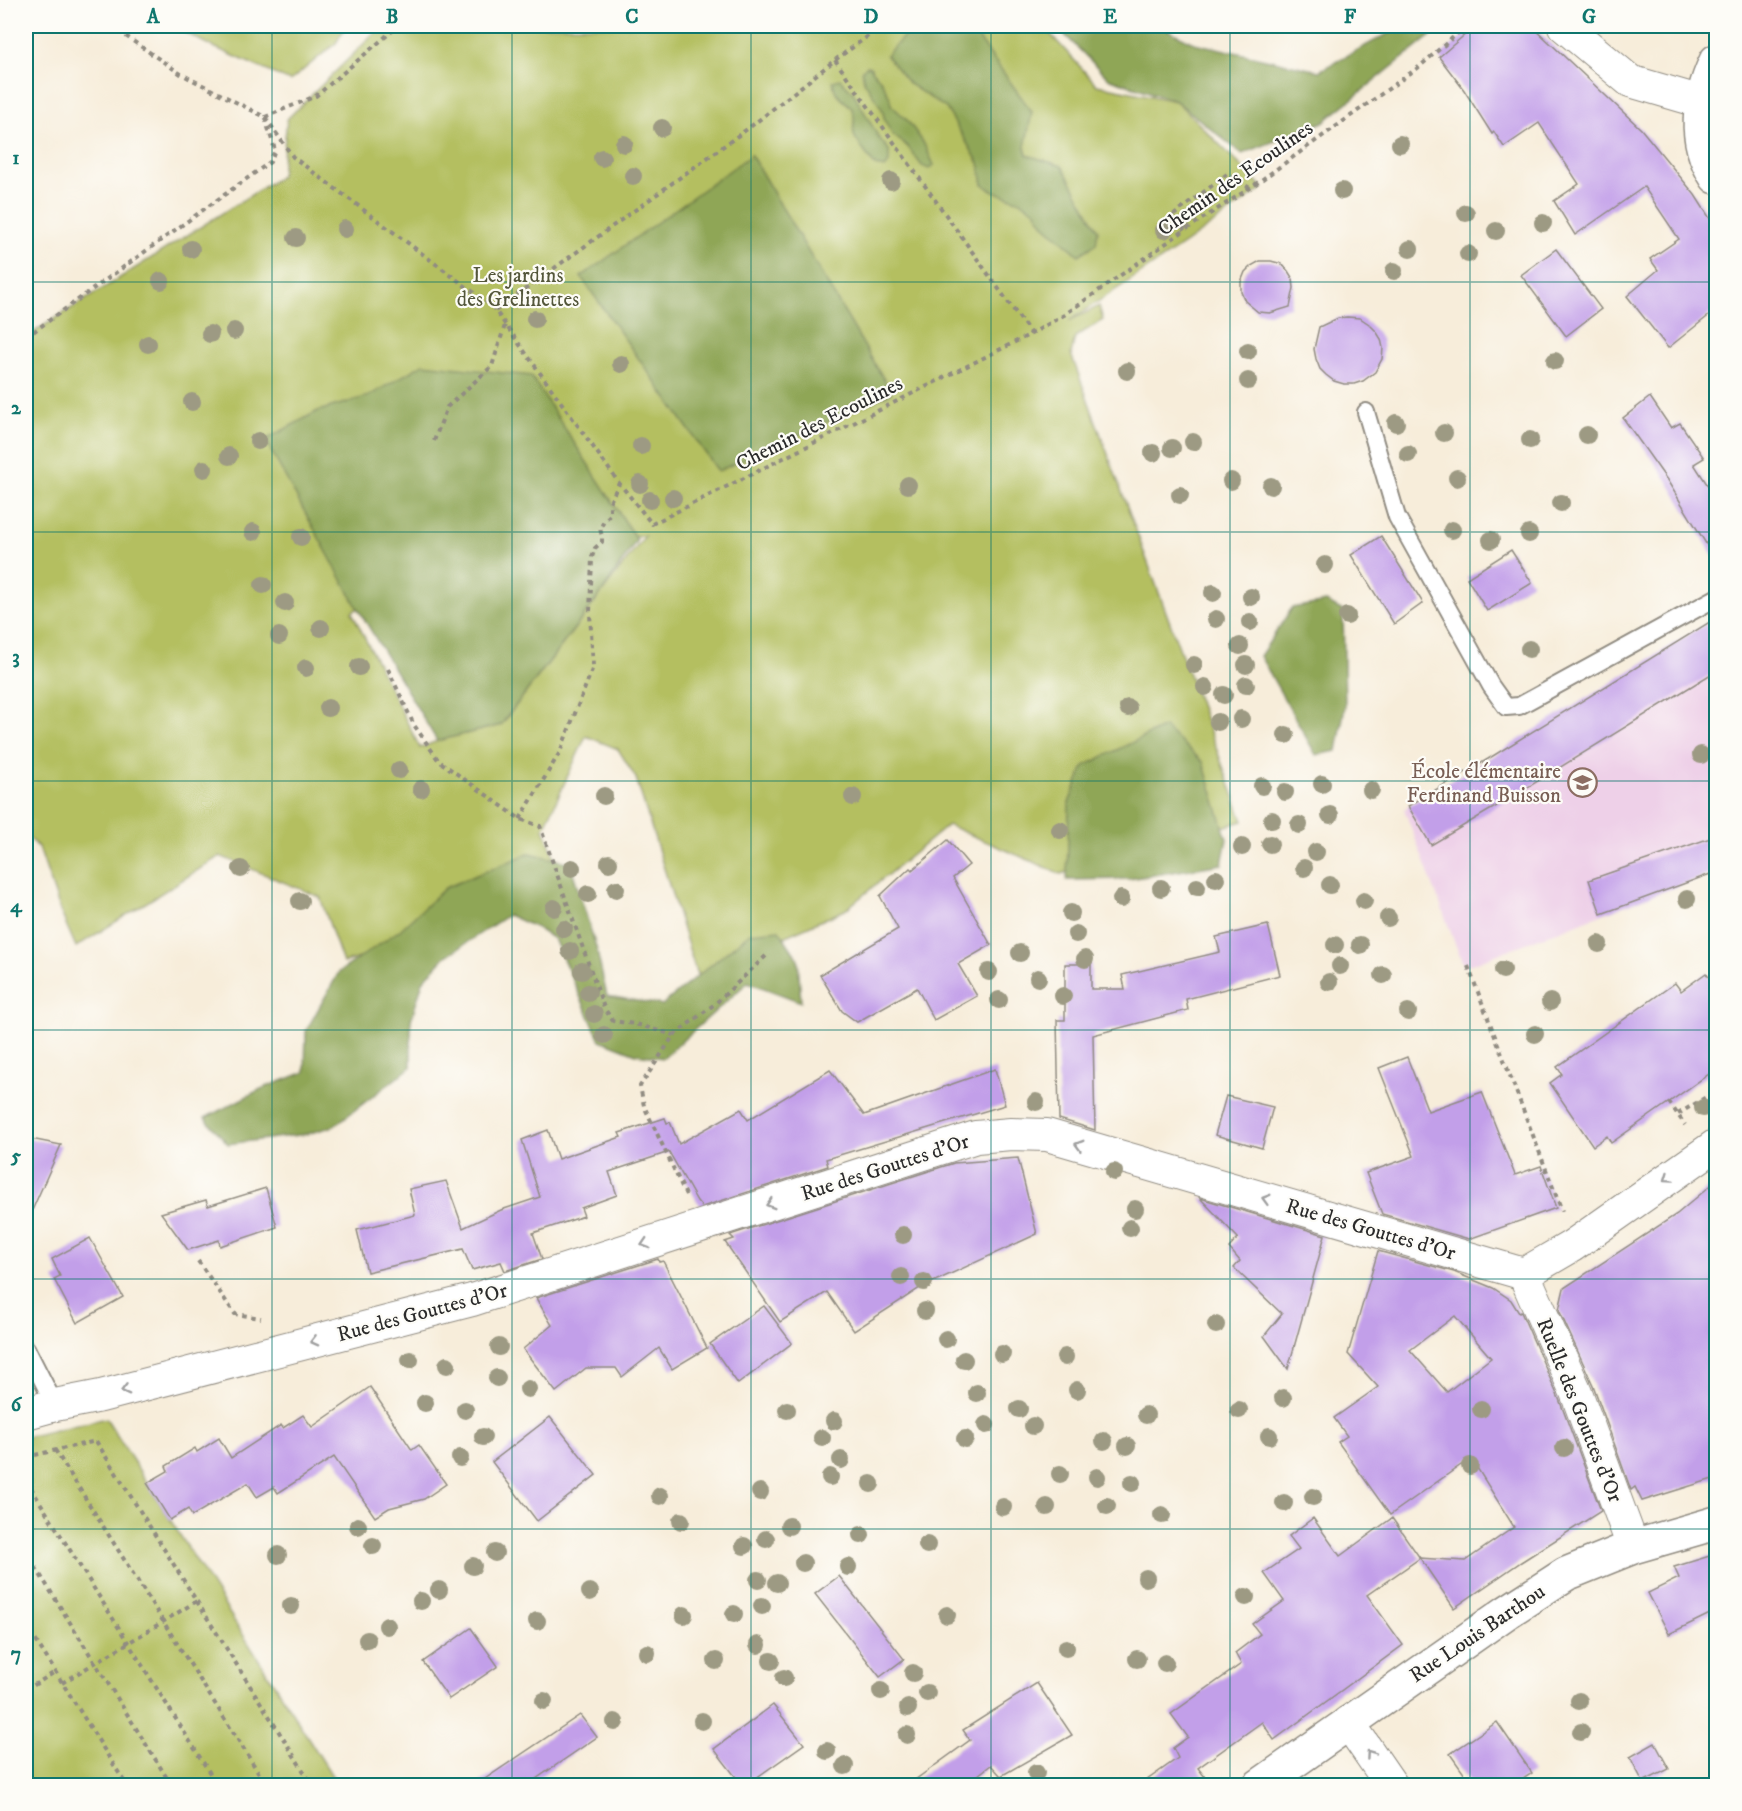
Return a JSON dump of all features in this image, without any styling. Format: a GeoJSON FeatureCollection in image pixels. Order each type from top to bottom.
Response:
{"type":"FeatureCollection","features":[{"type":"Feature","properties":{"kind":"main road"},"geometry":{"type":"LineString","coordinates":[[1716,62],[1706,84],[1700,132],[1707,162],[1716,177]]}},
{"type":"Feature","properties":{"kind":"main road","name":"Rue Louis Barthou"},"geometry":{"type":"LineString","coordinates":[[1258,1785],[1507,1612],[1566,1574],[1633,1547],[1716,1522]]}},
{"type":"Feature","properties":{"kind":"street"},"geometry":{"type":"LineString","coordinates":[[1564,26],[1630,81],[1702,102]]}},
{"type":"Feature","properties":{"kind":"street","name":"Rue des Gouttes d'Or"},"geometry":{"type":"LineString","coordinates":[[40,1409],[101,1396],[472,1300],[976,1137],[1011,1134],[1047,1135],[1524,1274]]}},
{"type":"Feature","properties":{"kind":"street"},"geometry":{"type":"LineString","coordinates":[[1524,1274],[1572,1246],[1716,1145]]}},
{"type":"Feature","properties":{"kind":"street","name":"Ruelle des Gouttes d'Or"},"geometry":{"type":"LineString","coordinates":[[1524,1274],[1576,1392],[1633,1547]]}},
{"type":"Feature","properties":{"kind":"street"},"geometry":{"type":"LineString","coordinates":[[1348,1722],[1392,1785]]}},
{"type":"Feature","properties":{"kind":"lane"},"geometry":{"type":"LineString","coordinates":[[1366,412],[1397,517],[1491,686],[1506,707],[1520,706],[1716,598]]}},
{"type":"Feature","properties":{"kind":"lane"},"geometry":{"type":"LineString","coordinates":[[26,1348],[40,1409]]}},
{"type":"Feature","properties":{"kind":"path","name":"Chemin des Ecoulines"},"geometry":{"type":"LineString","coordinates":[[111,26],[181,74],[265,117],[293,157],[492,306],[619,483],[652,524],[1031,334],[1064,315],[1185,230],[1250,189],[1419,66],[1466,26]]}},
{"type":"Feature","properties":{"kind":"path"},"geometry":{"type":"LineString","coordinates":[[26,337],[270,162],[275,150],[265,117],[316,96],[398,26]]}},
{"type":"Feature","properties":{"kind":"path"},"geometry":{"type":"LineString","coordinates":[[495,311],[750,127],[882,26]]}},
{"type":"Feature","properties":{"kind":"path"},"geometry":{"type":"LineString","coordinates":[[835,60],[1031,334]]}},
{"type":"Feature","properties":{"kind":"path"},"geometry":{"type":"LineString","coordinates":[[1185,230],[1174,215],[1227,174],[1250,189]]}},
{"type":"Feature","properties":{"kind":"path"},"geometry":{"type":"LineString","coordinates":[[434,441],[447,407],[492,366],[505,325]]}},
{"type":"Feature","properties":{"kind":"path"},"geometry":{"type":"LineString","coordinates":[[520,819],[560,752],[593,666],[590,613],[592,557],[595,548],[602,542],[600,529],[610,514],[610,502],[619,483]]}},
{"type":"Feature","properties":{"kind":"path"},"geometry":{"type":"LineString","coordinates":[[388,669],[414,725],[439,761],[520,819],[540,826],[604,1008],[613,1021],[635,1024],[674,1035]]}},
{"type":"Feature","properties":{"kind":"path"},"geometry":{"type":"LineString","coordinates":[[701,1226],[644,1106],[640,1086],[674,1035],[716,1003],[769,953]]}},
{"type":"Feature","properties":{"kind":"path"},"geometry":{"type":"LineString","coordinates":[[1468,966],[1568,1226],[1572,1246]]}},
{"type":"Feature","properties":{"kind":"path"},"geometry":{"type":"LineString","coordinates":[[1669,1102],[1679,1116],[1716,1091]]}},
{"type":"Feature","properties":{"kind":"path"},"geometry":{"type":"LineString","coordinates":[[198,1261],[235,1314],[268,1319]]}},
{"type":"Feature","properties":{"kind":"path"},"geometry":{"type":"LineString","coordinates":[[26,1456],[96,1441],[313,1785]]}},
{"type":"Feature","properties":{"kind":"path"},"geometry":{"type":"LineString","coordinates":[[55,1450],[267,1785]]}},
{"type":"Feature","properties":{"kind":"path"},"geometry":{"type":"LineString","coordinates":[[26,1480],[218,1785]]}},
{"type":"Feature","properties":{"kind":"path"},"geometry":{"type":"LineString","coordinates":[[26,1552],[172,1785]]}},
{"type":"Feature","properties":{"kind":"path"},"geometry":{"type":"LineString","coordinates":[[62,1683],[197,1601]]}},
{"type":"Feature","properties":{"kind":"path"},"geometry":{"type":"LineString","coordinates":[[26,1625],[127,1785]]}},
{"type":"Feature","properties":{"kind":"path"},"geometry":{"type":"LineString","coordinates":[[26,1690],[55,1672]]}},
{"type":"Feature","properties":{"kind":"path"},"geometry":{"type":"LineString","coordinates":[[299,1785],[309,1779]]}},
{"type":"Feature","properties":{"kind":"shaded area","name":"École élémentaire Ferdinand Buisson"},"geometry":{"type":"Polygon","coordinates":[[[1716,618],[1716,872],[1464,967],[1404,809],[1716,618]]]}},
{"type":"Feature","properties":{"kind":"green space"},"geometry":{"type":"Polygon","coordinates":[[[173,26],[346,26],[336,43],[290,81],[207,44],[173,26]]]}},
{"type":"Feature","properties":{"kind":"green space","name":"Les jardins des Grelinettes"},"geometry":{"type":"Polygon","coordinates":[[[382,26],[1043,26],[1097,85],[1176,101],[1263,188],[1186,243],[1069,321],[1099,306],[1103,320],[1075,337],[1071,354],[1243,821],[1061,874],[948,825],[845,910],[697,975],[636,778],[618,749],[586,736],[544,828],[566,890],[343,963],[320,897],[220,856],[76,947],[62,915],[39,848],[26,835],[26,337],[281,176],[287,119],[382,26]],[[645,536],[436,560],[352,612],[420,748],[437,741],[501,725],[645,536]]]}},
{"type":"Feature","properties":{"kind":"green space"},"geometry":{"type":"Polygon","coordinates":[[[916,26],[967,26],[974,32],[1032,112],[1025,147],[1027,155],[1062,166],[1098,230],[1096,244],[1079,255],[1045,226],[1035,211],[1020,201],[993,191],[983,184],[979,163],[946,108],[909,84],[886,55],[916,26]]]}},
{"type":"Feature","properties":{"kind":"green space"},"geometry":{"type":"Polygon","coordinates":[[[1056,26],[1160,26],[1194,43],[1319,71],[1402,26],[1443,26],[1323,122],[1242,154],[1176,101],[1108,78],[1056,26]]]}},
{"type":"Feature","properties":{"kind":"green space"},"geometry":{"type":"Polygon","coordinates":[[[867,66],[882,82],[891,105],[907,120],[923,142],[934,165],[929,169],[922,166],[908,147],[892,134],[882,109],[864,81],[862,70],[867,66]]]}},
{"type":"Feature","properties":{"kind":"green space"},"geometry":{"type":"Polygon","coordinates":[[[840,79],[853,92],[879,138],[889,150],[889,163],[885,168],[875,166],[856,139],[853,111],[834,88],[833,81],[840,79]]]}},
{"type":"Feature","properties":{"kind":"green space"},"geometry":{"type":"Polygon","coordinates":[[[751,155],[892,393],[718,471],[581,277],[751,155]]]}},
{"type":"Feature","properties":{"kind":"green space"},"geometry":{"type":"Polygon","coordinates":[[[423,364],[531,376],[637,540],[602,592],[501,725],[437,741],[361,614],[265,440],[318,411],[369,396],[423,364]]]}},
{"type":"Feature","properties":{"kind":"green space"},"geometry":{"type":"Polygon","coordinates":[[[1326,602],[1343,611],[1345,706],[1337,751],[1316,755],[1260,656],[1292,608],[1326,602]]]}},
{"type":"Feature","properties":{"kind":"green space"},"geometry":{"type":"Polygon","coordinates":[[[1164,727],[1203,762],[1227,839],[1222,864],[1129,879],[1067,880],[1069,803],[1084,766],[1164,727]]]}},
{"type":"Feature","properties":{"kind":"green space"},"geometry":{"type":"Polygon","coordinates":[[[530,853],[570,863],[596,947],[607,996],[662,1005],[750,933],[779,930],[798,959],[801,1002],[748,982],[663,1058],[636,1054],[600,1040],[554,939],[537,928],[508,915],[445,957],[423,981],[411,1020],[411,1067],[334,1126],[307,1134],[228,1144],[205,1118],[261,1089],[305,1072],[306,1031],[339,972],[400,930],[445,888],[530,853]]]}},
{"type":"Feature","properties":{"kind":"green space"},"geometry":{"type":"Polygon","coordinates":[[[106,1418],[338,1785],[26,1785],[26,1437],[106,1418]]]}},
{"type":"Feature","properties":{"kind":"building"},"geometry":{"type":"Polygon","coordinates":[[[1475,26],[1532,26],[1641,129],[1695,195],[1716,228],[1716,310],[1668,348],[1627,296],[1658,270],[1650,259],[1679,239],[1644,187],[1575,235],[1554,201],[1579,184],[1539,123],[1504,147],[1494,132],[1492,134],[1464,90],[1439,57],[1475,26]]]}},
{"type":"Feature","properties":{"kind":"building"},"geometry":{"type":"Polygon","coordinates":[[[1556,249],[1601,309],[1566,336],[1521,275],[1556,249]]]}},
{"type":"Feature","properties":{"kind":"building"},"geometry":{"type":"Polygon","coordinates":[[[1260,261],[1282,264],[1288,271],[1293,279],[1294,288],[1290,307],[1270,313],[1258,312],[1245,301],[1241,292],[1241,282],[1245,272],[1260,261]]]}},
{"type":"Feature","properties":{"kind":"building"},"geometry":{"type":"Polygon","coordinates":[[[1338,318],[1360,318],[1369,324],[1381,339],[1383,348],[1382,359],[1375,372],[1363,381],[1354,384],[1334,381],[1326,375],[1320,369],[1314,349],[1319,327],[1338,318]]]}},
{"type":"Feature","properties":{"kind":"building"},"geometry":{"type":"Polygon","coordinates":[[[1650,397],[1671,428],[1680,423],[1704,458],[1694,464],[1716,498],[1716,560],[1667,480],[1623,418],[1650,397]]]}},
{"type":"Feature","properties":{"kind":"building"},"geometry":{"type":"Polygon","coordinates":[[[1381,536],[1423,603],[1394,624],[1351,555],[1381,536]]]}},
{"type":"Feature","properties":{"kind":"building"},"geometry":{"type":"Polygon","coordinates":[[[1511,550],[1532,583],[1487,611],[1467,578],[1511,550]]]}},
{"type":"Feature","properties":{"kind":"building"},"geometry":{"type":"Polygon","coordinates":[[[1716,618],[1716,671],[1431,845],[1408,806],[1716,618]]]}},
{"type":"Feature","properties":{"kind":"building"},"geometry":{"type":"Polygon","coordinates":[[[1716,836],[1716,872],[1601,914],[1589,880],[1716,836]]]}},
{"type":"Feature","properties":{"kind":"building"},"geometry":{"type":"Polygon","coordinates":[[[948,840],[969,865],[953,878],[991,945],[958,964],[977,996],[934,1020],[917,988],[857,1022],[842,1011],[820,975],[898,929],[880,896],[910,868],[912,870],[948,840]]]}},
{"type":"Feature","properties":{"kind":"building"},"geometry":{"type":"Polygon","coordinates":[[[1268,925],[1280,975],[1186,999],[1188,1010],[1093,1035],[1095,1130],[1059,1119],[1057,1020],[1065,1020],[1065,964],[1091,964],[1091,989],[1125,989],[1122,975],[1220,952],[1216,937],[1268,925]]]}},
{"type":"Feature","properties":{"kind":"building"},"geometry":{"type":"Polygon","coordinates":[[[1706,973],[1716,988],[1716,1069],[1611,1143],[1607,1136],[1593,1146],[1550,1083],[1562,1074],[1557,1067],[1675,983],[1681,991],[1706,973]]]}},
{"type":"Feature","properties":{"kind":"building"},"geometry":{"type":"Polygon","coordinates":[[[1407,1057],[1428,1111],[1482,1092],[1515,1175],[1541,1166],[1556,1208],[1469,1239],[1382,1214],[1366,1173],[1414,1156],[1379,1068],[1407,1057]]]}},
{"type":"Feature","properties":{"kind":"building"},"geometry":{"type":"Polygon","coordinates":[[[995,1069],[1005,1105],[826,1159],[828,1166],[702,1207],[669,1152],[609,1172],[617,1195],[581,1208],[584,1216],[533,1233],[542,1259],[505,1271],[501,1262],[472,1270],[463,1249],[367,1272],[357,1230],[415,1215],[409,1189],[446,1181],[463,1228],[501,1210],[540,1197],[522,1140],[548,1130],[558,1159],[621,1137],[619,1133],[665,1118],[667,1123],[670,1122],[679,1144],[741,1109],[748,1120],[830,1070],[864,1115],[995,1069]]]}},
{"type":"Feature","properties":{"kind":"building"},"geometry":{"type":"Polygon","coordinates":[[[1226,1096],[1273,1107],[1262,1148],[1215,1135],[1226,1096]]]}},
{"type":"Feature","properties":{"kind":"building"},"geometry":{"type":"Polygon","coordinates":[[[26,1138],[61,1145],[26,1224],[26,1138]]]}},
{"type":"Feature","properties":{"kind":"building"},"geometry":{"type":"Polygon","coordinates":[[[1018,1158],[1037,1234],[933,1282],[932,1280],[854,1331],[827,1292],[780,1322],[725,1242],[734,1239],[730,1235],[954,1163],[1018,1158]]]}},
{"type":"Feature","properties":{"kind":"building"},"geometry":{"type":"Polygon","coordinates":[[[1716,1181],[1716,1478],[1642,1501],[1635,1487],[1631,1490],[1593,1385],[1559,1310],[1564,1288],[1677,1214],[1716,1181]]]}},
{"type":"Feature","properties":{"kind":"building"},"geometry":{"type":"Polygon","coordinates":[[[266,1188],[277,1227],[220,1246],[219,1240],[188,1250],[161,1213],[206,1200],[208,1206],[266,1188]]]}},
{"type":"Feature","properties":{"kind":"building"},"geometry":{"type":"Polygon","coordinates":[[[1200,1198],[1325,1235],[1288,1369],[1264,1336],[1282,1314],[1234,1268],[1240,1261],[1229,1248],[1238,1238],[1200,1198]]]}},
{"type":"Feature","properties":{"kind":"building"},"geometry":{"type":"Polygon","coordinates":[[[90,1238],[123,1297],[77,1323],[54,1279],[60,1276],[52,1259],[90,1238]]]}},
{"type":"Feature","properties":{"kind":"building"},"geometry":{"type":"Polygon","coordinates":[[[1378,1251],[1454,1272],[1493,1288],[1511,1300],[1519,1313],[1521,1312],[1559,1399],[1601,1511],[1454,1608],[1420,1558],[1465,1561],[1514,1527],[1471,1458],[1390,1515],[1338,1442],[1347,1436],[1334,1418],[1378,1387],[1348,1354],[1378,1251]],[[1455,1316],[1410,1350],[1447,1392],[1491,1358],[1455,1316]]]}},
{"type":"Feature","properties":{"kind":"building"},"geometry":{"type":"Polygon","coordinates":[[[658,1259],[659,1262],[663,1261],[707,1348],[672,1369],[659,1348],[622,1377],[616,1368],[586,1368],[556,1392],[523,1349],[552,1325],[536,1298],[658,1259]]]}},
{"type":"Feature","properties":{"kind":"building"},"geometry":{"type":"Polygon","coordinates":[[[764,1306],[792,1343],[738,1384],[710,1344],[764,1306]]]}},
{"type":"Feature","properties":{"kind":"building"},"geometry":{"type":"Polygon","coordinates":[[[370,1387],[412,1450],[419,1445],[446,1484],[424,1499],[389,1508],[375,1517],[334,1457],[278,1493],[274,1487],[257,1497],[248,1483],[192,1516],[188,1509],[170,1520],[147,1483],[168,1471],[166,1466],[195,1448],[197,1452],[219,1438],[231,1458],[281,1425],[283,1428],[303,1415],[312,1427],[370,1387]]]}},
{"type":"Feature","properties":{"kind":"building"},"geometry":{"type":"Polygon","coordinates":[[[550,1417],[596,1475],[537,1521],[492,1462],[550,1417]]]}},
{"type":"Feature","properties":{"kind":"building"},"geometry":{"type":"Polygon","coordinates":[[[1313,1518],[1340,1556],[1392,1518],[1420,1558],[1367,1595],[1403,1645],[1274,1740],[1262,1722],[1198,1768],[1211,1785],[1140,1785],[1178,1758],[1173,1748],[1188,1737],[1171,1714],[1241,1664],[1235,1653],[1260,1634],[1252,1624],[1284,1601],[1264,1573],[1299,1549],[1289,1536],[1313,1518]]]}},
{"type":"Feature","properties":{"kind":"building"},"geometry":{"type":"Polygon","coordinates":[[[1716,1554],[1716,1611],[1669,1634],[1648,1593],[1679,1578],[1674,1567],[1716,1554]]]}},
{"type":"Feature","properties":{"kind":"building"},"geometry":{"type":"Polygon","coordinates":[[[839,1576],[904,1659],[880,1677],[815,1594],[839,1576]]]}},
{"type":"Feature","properties":{"kind":"building"},"geometry":{"type":"Polygon","coordinates":[[[471,1628],[498,1666],[449,1699],[423,1662],[471,1628]]]}},
{"type":"Feature","properties":{"kind":"building"},"geometry":{"type":"Polygon","coordinates":[[[1037,1683],[1072,1735],[1001,1776],[991,1765],[965,1785],[908,1785],[970,1740],[963,1730],[1037,1683]]]}},
{"type":"Feature","properties":{"kind":"building"},"geometry":{"type":"Polygon","coordinates":[[[773,1705],[804,1744],[746,1785],[742,1785],[714,1749],[773,1705]]]}},
{"type":"Feature","properties":{"kind":"building"},"geometry":{"type":"Polygon","coordinates":[[[580,1715],[597,1737],[527,1785],[476,1785],[580,1715]]]}},
{"type":"Feature","properties":{"kind":"building"},"geometry":{"type":"Polygon","coordinates":[[[1497,1722],[1532,1773],[1514,1785],[1472,1785],[1450,1754],[1497,1722]]]}},
{"type":"Feature","properties":{"kind":"building"},"geometry":{"type":"Polygon","coordinates":[[[1655,1743],[1669,1769],[1643,1782],[1630,1757],[1655,1743]]]}},
{"type":"Feature","properties":{"kind":"place","name":"École élémentaire Ferdinand Buisson"},"geometry":{"type":"Point","coordinates":[1582,783]}}]}
